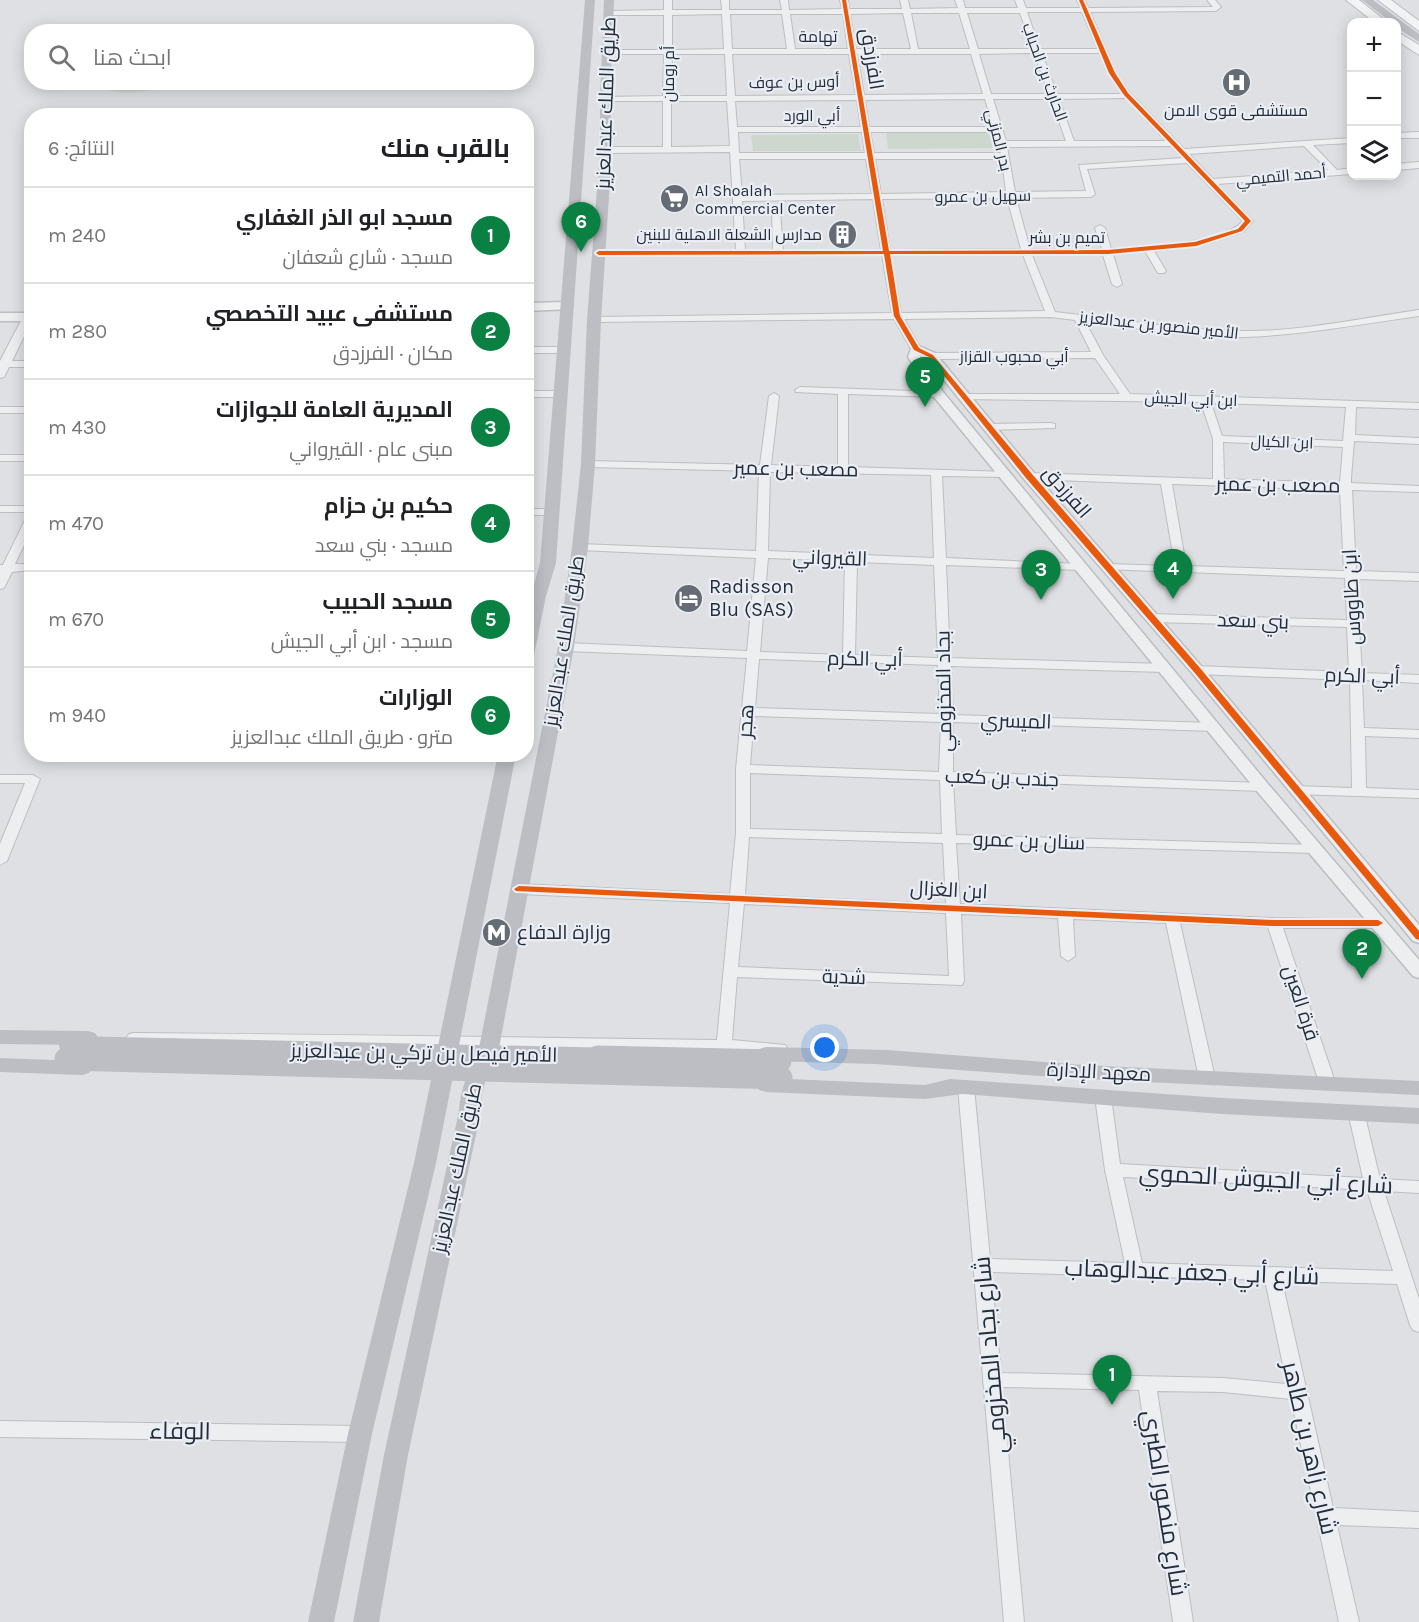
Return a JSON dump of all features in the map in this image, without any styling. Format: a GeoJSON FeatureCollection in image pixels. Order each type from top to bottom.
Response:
{"type":"FeatureCollection","features":[{"type":"Feature","properties":{"kind":"main road","name":"طريق الملك عبدالعزيز"},"geometry":{"type":"LineString","coordinates":[[534,616],[548,563],[590,0]]}},
{"type":"Feature","properties":{"kind":"main road"},"geometry":{"type":"LineString","coordinates":[[1352,0],[1376,18]]}},
{"type":"Feature","properties":{"kind":"main road"},"geometry":{"type":"LineString","coordinates":[[1367,0],[1419,39]]}},
{"type":"Feature","properties":{"kind":"main road"},"geometry":{"type":"LineString","coordinates":[[1384,0],[1418,24]]}},
{"type":"Feature","properties":{"kind":"main road","name":"طريق الملك عبدالعزيز"},"geometry":{"type":"LineString","coordinates":[[366,1621],[396,1455],[475,1080],[490,1045],[566,647],[588,464],[594,320],[606,150],[605,99],[609,6]]}},
{"type":"Feature","properties":{"kind":"main road"},"geometry":{"type":"LineString","coordinates":[[1401,38],[1419,51]]}},
{"type":"Feature","properties":{"kind":"main road","name":"طريق الملك عبدالعزيز"},"geometry":{"type":"LineString","coordinates":[[321,1622],[360,1434],[425,1163],[505,762]]}},
{"type":"Feature","properties":{"kind":"main road"},"geometry":{"type":"LineString","coordinates":[[0,1037],[380,1044],[450,1042],[544,1048],[887,1057]]}},
{"type":"Feature","properties":{"kind":"main road"},"geometry":{"type":"LineString","coordinates":[[0,1044],[67,1052],[780,1070]]}},
{"type":"Feature","properties":{"kind":"main road"},"geometry":{"type":"LineString","coordinates":[[360,1077],[369,1075],[380,1062],[380,1044]]}},
{"type":"Feature","properties":{"kind":"main road"},"geometry":{"type":"LineString","coordinates":[[544,1048],[543,1059],[546,1074]]}},
{"type":"Feature","properties":{"kind":"main road"},"geometry":{"type":"LineString","coordinates":[[0,1063],[67,1052]]}},
{"type":"Feature","properties":{"kind":"main road","name":"معهد الإدارة"},"geometry":{"type":"LineString","coordinates":[[780,1070],[887,1057],[1072,1071],[1419,1088]]}},
{"type":"Feature","properties":{"kind":"main road"},"geometry":{"type":"LineString","coordinates":[[0,1063],[360,1077],[442,1076],[475,1080],[546,1074],[925,1092],[964,1087]]}},
{"type":"Feature","properties":{"kind":"main road","name":"معهد الإدارة"},"geometry":{"type":"LineString","coordinates":[[780,1070],[964,1087],[1419,1116]]}},
{"type":"Feature","properties":{"kind":"street","name":"أم رومان"},"geometry":{"type":"LineString","coordinates":[[668,0],[668,149]]}},
{"type":"Feature","properties":{"kind":"street"},"geometry":{"type":"LineString","coordinates":[[725,0],[741,252]]}},
{"type":"Feature","properties":{"kind":"street"},"geometry":{"type":"LineString","coordinates":[[784,0],[791,51]]}},
{"type":"Feature","properties":{"kind":"street","name":"الفرزدق"},"geometry":{"type":"LineString","coordinates":[[844,0],[897,316],[916,349],[930,356],[1029,476],[1197,670],[1294,790],[1419,937]]}},
{"type":"Feature","properties":{"kind":"street"},"geometry":{"type":"LineString","coordinates":[[904,0],[915,51]]}},
{"type":"Feature","properties":{"kind":"street","name":"بدر المزني"},"geometry":{"type":"LineString","coordinates":[[959,0],[1006,156],[1011,195],[1026,252],[1051,314]]}},
{"type":"Feature","properties":{"kind":"street","name":"الحارث بن الحباب"},"geometry":{"type":"LineString","coordinates":[[1019,0],[1071,144]]}},
{"type":"Feature","properties":{"kind":"street","name":"تميم بن بشر"},"geometry":{"type":"LineString","coordinates":[[599,253],[1108,252],[1196,244],[1240,230],[1248,221],[1127,96],[1112,74],[1081,0]]}},
{"type":"Feature","properties":{"kind":"street"},"geometry":{"type":"LineString","coordinates":[[1141,0],[1146,11]]}},
{"type":"Feature","properties":{"kind":"street"},"geometry":{"type":"LineString","coordinates":[[609,6],[668,12],[1146,11],[1216,9],[1217,7],[1211,0]]}},
{"type":"Feature","properties":{"kind":"street","name":"تهامة"},"geometry":{"type":"LineString","coordinates":[[608,52],[1101,51]]}},
{"type":"Feature","properties":{"kind":"street","name":"أوس بن عوف"},"geometry":{"type":"LineString","coordinates":[[605,99],[1127,96]]}},
{"type":"Feature","properties":{"kind":"street","name":"أبي الورد"},"geometry":{"type":"LineString","coordinates":[[734,130],[998,129]]}},
{"type":"Feature","properties":{"kind":"street"},"geometry":{"type":"LineString","coordinates":[[1401,136],[1419,135]]}},
{"type":"Feature","properties":{"kind":"street"},"geometry":{"type":"LineString","coordinates":[[1183,152],[1347,140]]}},
{"type":"Feature","properties":{"kind":"street"},"geometry":{"type":"LineString","coordinates":[[1002,144],[1173,143]]}},
{"type":"Feature","properties":{"kind":"street"},"geometry":{"type":"LineString","coordinates":[[1306,143],[1335,172]]}},
{"type":"Feature","properties":{"kind":"street"},"geometry":{"type":"LineString","coordinates":[[606,150],[668,149],[870,156],[1006,156]]}},
{"type":"Feature","properties":{"kind":"street","name":"سهيل بن عمرو"},"geometry":{"type":"LineString","coordinates":[[738,198],[1091,194],[1082,167],[1191,160]]}},
{"type":"Feature","properties":{"kind":"street"},"geometry":{"type":"LineString","coordinates":[[1401,167],[1419,165]]}},
{"type":"Feature","properties":{"kind":"street","name":"أحمد التميمي"},"geometry":{"type":"LineString","coordinates":[[1210,182],[1347,171]]}},
{"type":"Feature","properties":{"kind":"street"},"geometry":{"type":"LineString","coordinates":[[776,210],[778,252]]}},
{"type":"Feature","properties":{"kind":"street"},"geometry":{"type":"LineString","coordinates":[[1100,228],[1117,284]]}},
{"type":"Feature","properties":{"kind":"street"},"geometry":{"type":"LineString","coordinates":[[1149,250],[1161,271]]}},
{"type":"Feature","properties":{"kind":"street"},"geometry":{"type":"LineString","coordinates":[[534,308],[567,311]]}},
{"type":"Feature","properties":{"kind":"street"},"geometry":{"type":"LineString","coordinates":[[0,309],[24,313]]}},
{"type":"Feature","properties":{"kind":"street"},"geometry":{"type":"LineString","coordinates":[[534,315],[567,311]]}},
{"type":"Feature","properties":{"kind":"street","name":"الأمير منصور بن عبدالعزيز"},"geometry":{"type":"LineString","coordinates":[[594,320],[1051,314],[1189,331],[1243,334],[1288,331],[1419,314]]}},
{"type":"Feature","properties":{"kind":"street"},"geometry":{"type":"LineString","coordinates":[[0,317],[24,315]]}},
{"type":"Feature","properties":{"kind":"street"},"geometry":{"type":"LineString","coordinates":[[1078,317],[1098,355],[1127,397]]}},
{"type":"Feature","properties":{"kind":"street"},"geometry":{"type":"LineString","coordinates":[[0,375],[3,364],[24,325]]}},
{"type":"Feature","properties":{"kind":"street","name":"الفرزدق"},"geometry":{"type":"LineString","coordinates":[[916,349],[914,357],[938,394],[1262,787],[1419,972]]}},
{"type":"Feature","properties":{"kind":"street"},"geometry":{"type":"LineString","coordinates":[[534,350],[564,350]]}},
{"type":"Feature","properties":{"kind":"street","name":"أبي محبوب القزاز"},"geometry":{"type":"LineString","coordinates":[[930,356],[1098,355]]}},
{"type":"Feature","properties":{"kind":"street"},"geometry":{"type":"LineString","coordinates":[[3,364],[24,364]]}},
{"type":"Feature","properties":{"kind":"street"},"geometry":{"type":"LineString","coordinates":[[800,390],[938,394]]}},
{"type":"Feature","properties":{"kind":"street"},"geometry":{"type":"LineString","coordinates":[[843,392],[843,469]]}},
{"type":"Feature","properties":{"kind":"street"},"geometry":{"type":"LineString","coordinates":[[534,394],[561,394]]}},
{"type":"Feature","properties":{"kind":"street","name":"هجر"},"geometry":{"type":"LineString","coordinates":[[724,1046],[743,833],[743,769],[762,556],[765,468],[774,396]]}},
{"type":"Feature","properties":{"kind":"street","name":"ابن أبي الجيش"},"geometry":{"type":"LineString","coordinates":[[962,396],[1127,397],[1419,406]]}},
{"type":"Feature","properties":{"kind":"street"},"geometry":{"type":"LineString","coordinates":[[1205,399],[1218,439],[1220,484]]}},
{"type":"Feature","properties":{"kind":"street","name":"ابن طاووس"},"geometry":{"type":"LineString","coordinates":[[1351,403],[1346,487],[1359,732],[1359,791]]}},
{"type":"Feature","properties":{"kind":"street"},"geometry":{"type":"LineString","coordinates":[[0,410],[24,410]]}},
{"type":"Feature","properties":{"kind":"street"},"geometry":{"type":"LineString","coordinates":[[988,427],[1051,426]]}},
{"type":"Feature","properties":{"kind":"street","name":"ابن الكيال"},"geometry":{"type":"LineString","coordinates":[[1218,439],[1419,441]]}},
{"type":"Feature","properties":{"kind":"street"},"geometry":{"type":"LineString","coordinates":[[0,458],[24,458]]}},
{"type":"Feature","properties":{"kind":"street","name":"مصعب بن عمير"},"geometry":{"type":"LineString","coordinates":[[588,464],[1005,474]]}},
{"type":"Feature","properties":{"kind":"street","name":"بجاد المخزومي"},"geometry":{"type":"LineString","coordinates":[[936,474],[941,562],[946,776],[957,981]]}},
{"type":"Feature","properties":{"kind":"street","name":"مصعب بن عمير"},"geometry":{"type":"LineString","coordinates":[[1029,476],[1419,489]]}},
{"type":"Feature","properties":{"kind":"street"},"geometry":{"type":"LineString","coordinates":[[1166,482],[1180,568]]}},
{"type":"Feature","properties":{"kind":"street"},"geometry":{"type":"LineString","coordinates":[[0,509],[24,509]]}},
{"type":"Feature","properties":{"kind":"street"},"geometry":{"type":"LineString","coordinates":[[534,512],[552,512]]}},
{"type":"Feature","properties":{"kind":"street"},"geometry":{"type":"LineString","coordinates":[[0,585],[3,569],[24,530]]}},
{"type":"Feature","properties":{"kind":"street","name":"القيرواني"},"geometry":{"type":"LineString","coordinates":[[579,546],[762,556],[1080,567]]}},
{"type":"Feature","properties":{"kind":"street"},"geometry":{"type":"LineString","coordinates":[[849,659],[851,559]]}},
{"type":"Feature","properties":{"kind":"street"},"geometry":{"type":"LineString","coordinates":[[3,569],[24,567]]}},
{"type":"Feature","properties":{"kind":"street"},"geometry":{"type":"LineString","coordinates":[[1107,567],[1419,578]]}},
{"type":"Feature","properties":{"kind":"street","name":"بني سعد"},"geometry":{"type":"LineString","coordinates":[[1152,618],[1354,624]]}},
{"type":"Feature","properties":{"kind":"street","name":"أبي الكرم"},"geometry":{"type":"LineString","coordinates":[[566,647],[752,656],[1164,668]]}},
{"type":"Feature","properties":{"kind":"street","name":"أبي الكرم"},"geometry":{"type":"LineString","coordinates":[[1197,670],[1419,679]]}},
{"type":"Feature","properties":{"kind":"street","name":"الميسري"},"geometry":{"type":"LineString","coordinates":[[747,712],[1213,727]]}},
{"type":"Feature","properties":{"kind":"street"},"geometry":{"type":"LineString","coordinates":[[1359,732],[1419,734]]}},
{"type":"Feature","properties":{"kind":"street","name":"جندب بن كعب"},"geometry":{"type":"LineString","coordinates":[[743,769],[1262,787]]}},
{"type":"Feature","properties":{"kind":"street"},"geometry":{"type":"LineString","coordinates":[[0,779],[33,779],[3,844],[0,861]]}},
{"type":"Feature","properties":{"kind":"street"},"geometry":{"type":"LineString","coordinates":[[1294,790],[1419,794]]}},
{"type":"Feature","properties":{"kind":"street","name":"سنان بن عمرو"},"geometry":{"type":"LineString","coordinates":[[743,833],[1315,849]]}},
{"type":"Feature","properties":{"kind":"street","name":"ابن الغزال"},"geometry":{"type":"LineString","coordinates":[[519,889],[1274,923],[1378,923]]}},
{"type":"Feature","properties":{"kind":"street"},"geometry":{"type":"LineString","coordinates":[[1065,914],[1068,956]]}},
{"type":"Feature","properties":{"kind":"street"},"geometry":{"type":"LineString","coordinates":[[1172,918],[1207,1078]]}},
{"type":"Feature","properties":{"kind":"street","name":"قرة العين"},"geometry":{"type":"LineString","coordinates":[[1274,923],[1328,1082]]}},
{"type":"Feature","properties":{"kind":"street","name":"شدية"},"geometry":{"type":"LineString","coordinates":[[730,972],[957,981]]}},
{"type":"Feature","properties":{"kind":"street"},"geometry":{"type":"LineString","coordinates":[[95,1038],[450,1042]]}},
{"type":"Feature","properties":{"kind":"street"},"geometry":{"type":"LineString","coordinates":[[490,1045],[724,1046],[887,1057]]}},
{"type":"Feature","properties":{"kind":"street","name":"شارع بجاد المخزومي"},"geometry":{"type":"LineString","coordinates":[[964,1087],[1014,1622]]}},
{"type":"Feature","properties":{"kind":"street"},"geometry":{"type":"LineString","coordinates":[[1103,1097],[1113,1170],[1135,1270]]}},
{"type":"Feature","properties":{"kind":"street"},"geometry":{"type":"LineString","coordinates":[[1356,1112],[1373,1184],[1419,1325]]}},
{"type":"Feature","properties":{"kind":"street","name":"شارع أبي الجيوش الحموي"},"geometry":{"type":"LineString","coordinates":[[1113,1170],[1419,1187]]}},
{"type":"Feature","properties":{"kind":"street","name":"شارع أبي جعفر عبدالوهاب"},"geometry":{"type":"LineString","coordinates":[[982,1265],[1402,1278]]}},
{"type":"Feature","properties":{"kind":"street","name":"شارع زاهر بن طاهر"},"geometry":{"type":"LineString","coordinates":[[1272,1274],[1349,1622]]}},
{"type":"Feature","properties":{"kind":"street"},"geometry":{"type":"LineString","coordinates":[[992,1380],[1223,1385],[1298,1392]]}},
{"type":"Feature","properties":{"kind":"street","name":"شارع منصور الطبري"},"geometry":{"type":"LineString","coordinates":[[1147,1383],[1184,1622]]}},
{"type":"Feature","properties":{"kind":"street","name":"الوفاء"},"geometry":{"type":"LineString","coordinates":[[0,1429],[360,1434]]}},
{"type":"Feature","properties":{"kind":"street"},"geometry":{"type":"LineString","coordinates":[[1326,1516],[1419,1520]]}},
{"type":"Feature","properties":{"kind":"shaded area"},"geometry":{"type":"Polygon","coordinates":[[[107,90],[154,90],[135,92],[107,90]]]}},
{"type":"Feature","properties":{"kind":"shaded area"},"geometry":{"type":"Polygon","coordinates":[[[886,133],[992,133],[996,148],[888,149],[886,133]]]}},
{"type":"Feature","properties":{"kind":"shaded area"},"geometry":{"type":"Polygon","coordinates":[[[858,134],[861,151],[753,151],[751,135],[858,134]]]}},
{"type":"Feature","properties":{"kind":"cycle path"},"geometry":{"type":"LineString","coordinates":[[844,0],[897,316],[916,349],[931,356],[1029,476],[1197,670],[1419,937]]}},
{"type":"Feature","properties":{"kind":"cycle path"},"geometry":{"type":"LineString","coordinates":[[599,253],[1108,252],[1196,244],[1240,230],[1248,221],[1126,94],[1112,73],[1081,0]]}},
{"type":"Feature","properties":{"kind":"cycle path"},"geometry":{"type":"LineString","coordinates":[[519,889],[1274,923],[1378,923]]}},
{"type":"Feature","properties":{"kind":"place","name":"مستشفى قوى الامن"},"geometry":{"type":"Point","coordinates":[1236,82]}},
{"type":"Feature","properties":{"kind":"place","name":"Al Shoalah Commercial Center"},"geometry":{"type":"Point","coordinates":[674,199]}},
{"type":"Feature","properties":{"kind":"place","name":"مدارس الشعلة الاهلية للبنين"},"geometry":{"type":"Point","coordinates":[843,234]}},
{"type":"Feature","properties":{"kind":"place","name":"الوزارات"},"geometry":{"type":"Point","coordinates":[581,252]}},
{"type":"Feature","properties":{"kind":"place","name":"مسجد الحبيب"},"geometry":{"type":"Point","coordinates":[925,407]}},
{"type":"Feature","properties":{"kind":"place","name":"Radisson Blu (SAS)"},"geometry":{"type":"Point","coordinates":[688,598]}},
{"type":"Feature","properties":{"kind":"place","name":"حكيم بن حزام"},"geometry":{"type":"Point","coordinates":[1173,599]}},
{"type":"Feature","properties":{"kind":"place","name":"المديرية العامة للجوازات"},"geometry":{"type":"Point","coordinates":[1041,600]}},
{"type":"Feature","properties":{"kind":"place","name":"وزارة الدفاع"},"geometry":{"type":"Point","coordinates":[496,932]}},
{"type":"Feature","properties":{"kind":"place","name":"مستشفى عبيد التخصصي"},"geometry":{"type":"Point","coordinates":[1362,979]}},
{"type":"Feature","properties":{"kind":"place","name":"مسجد ابو الذر الغفاري"},"geometry":{"type":"Point","coordinates":[1112,1405]}}]}
